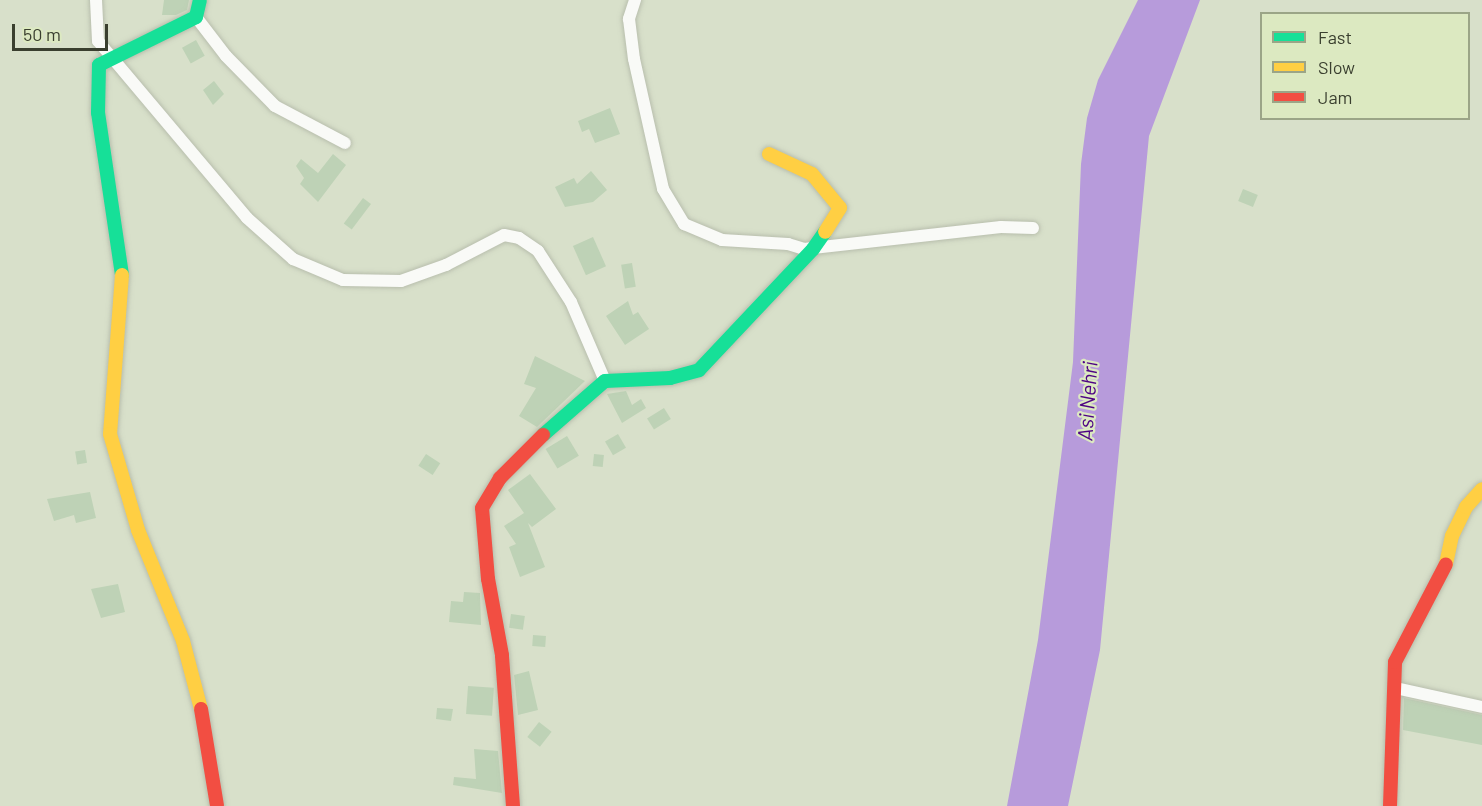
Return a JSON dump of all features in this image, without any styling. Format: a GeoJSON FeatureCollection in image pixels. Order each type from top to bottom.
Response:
{"type":"FeatureCollection","features":[{"type":"Feature","properties":{"kind":"street"},"geometry":{"type":"LineString","coordinates":[[96,0],[98,41],[247,218],[293,259],[342,279],[401,281],[446,265],[504,235],[519,238],[538,251],[571,302],[605,381]]}},
{"type":"Feature","properties":{"kind":"street"},"geometry":{"type":"LineString","coordinates":[[196,17],[200,0]]}},
{"type":"Feature","properties":{"kind":"street"},"geometry":{"type":"LineString","coordinates":[[635,0],[629,19],[634,59],[663,189],[677,217],[684,224],[722,240],[813,249],[1001,226],[1033,228]]}},
{"type":"Feature","properties":{"kind":"street"},"geometry":{"type":"LineString","coordinates":[[196,17],[99,64],[98,113],[123,263],[110,434],[138,530],[183,641],[206,726],[217,806]]}},
{"type":"Feature","properties":{"kind":"street"},"geometry":{"type":"LineString","coordinates":[[196,17],[226,56],[275,106],[345,143]]}},
{"type":"Feature","properties":{"kind":"street"},"geometry":{"type":"LineString","coordinates":[[513,806],[502,655],[488,579],[482,508],[500,478],[524,452],[605,381],[670,378],[699,370],[813,249],[840,208],[812,174],[769,154]]}},
{"type":"Feature","properties":{"kind":"street"},"geometry":{"type":"LineString","coordinates":[[1390,806],[1395,662],[1446,566],[1452,536],[1466,507],[1482,489]]}},
{"type":"Feature","properties":{"kind":"street"},"geometry":{"type":"LineString","coordinates":[[1395,688],[1482,707]]}},
{"type":"Feature","properties":{"kind":"water","name":"Asi Nehri"},"geometry":{"type":"Polygon","coordinates":[[[1138,0],[1200,0],[1149,136],[1100,650],[1068,806],[1007,806],[1038,640],[1073,362],[1081,164],[1087,118],[1098,80],[1138,0]]]}},
{"type":"Feature","properties":{"kind":"building"},"geometry":{"type":"Polygon","coordinates":[[[164,0],[189,0],[187,10],[176,15],[162,15],[164,0]]]}},
{"type":"Feature","properties":{"kind":"building"},"geometry":{"type":"Polygon","coordinates":[[[196,40],[205,56],[191,64],[182,48],[196,40]]]}},
{"type":"Feature","properties":{"kind":"building"},"geometry":{"type":"Polygon","coordinates":[[[214,81],[224,94],[213,105],[203,90],[214,81]]]}},
{"type":"Feature","properties":{"kind":"building"},"geometry":{"type":"Polygon","coordinates":[[[610,108],[620,134],[595,143],[589,129],[582,132],[578,121],[610,108]]]}},
{"type":"Feature","properties":{"kind":"building"},"geometry":{"type":"Polygon","coordinates":[[[333,154],[346,165],[318,202],[300,184],[304,178],[296,166],[301,159],[318,173],[333,154]]]}},
{"type":"Feature","properties":{"kind":"building"},"geometry":{"type":"Polygon","coordinates":[[[591,171],[607,190],[593,202],[565,207],[555,187],[574,178],[577,184],[591,171]]]}},
{"type":"Feature","properties":{"kind":"building"},"geometry":{"type":"Polygon","coordinates":[[[1243,189],[1258,195],[1253,207],[1238,201],[1243,189]]]}},
{"type":"Feature","properties":{"kind":"building"},"geometry":{"type":"Polygon","coordinates":[[[363,198],[371,204],[352,230],[344,224],[363,198]]]}},
{"type":"Feature","properties":{"kind":"building"},"geometry":{"type":"Polygon","coordinates":[[[593,237],[606,266],[586,275],[573,246],[593,237]]]}},
{"type":"Feature","properties":{"kind":"building"},"geometry":{"type":"Polygon","coordinates":[[[632,263],[636,287],[625,288],[621,265],[632,263]]]}},
{"type":"Feature","properties":{"kind":"building"},"geometry":{"type":"Polygon","coordinates":[[[628,301],[633,315],[638,312],[649,329],[625,345],[606,316],[628,301]]]}},
{"type":"Feature","properties":{"kind":"building"},"geometry":{"type":"Polygon","coordinates":[[[535,356],[585,381],[537,427],[519,416],[536,388],[524,384],[535,356]]]}},
{"type":"Feature","properties":{"kind":"building"},"geometry":{"type":"Polygon","coordinates":[[[626,391],[632,405],[641,399],[646,408],[622,423],[607,394],[626,391]]]}},
{"type":"Feature","properties":{"kind":"building"},"geometry":{"type":"Polygon","coordinates":[[[664,408],[671,419],[654,430],[647,419],[664,408]]]}},
{"type":"Feature","properties":{"kind":"building"},"geometry":{"type":"Polygon","coordinates":[[[618,434],[626,448],[613,455],[605,442],[618,434]]]}},
{"type":"Feature","properties":{"kind":"building"},"geometry":{"type":"Polygon","coordinates":[[[567,436],[579,456],[557,469],[546,449],[567,436]]]}},
{"type":"Feature","properties":{"kind":"building"},"geometry":{"type":"Polygon","coordinates":[[[85,450],[87,463],[77,464],[75,452],[85,450]]]}},
{"type":"Feature","properties":{"kind":"building"},"geometry":{"type":"Polygon","coordinates":[[[426,454],[440,463],[433,475],[418,466],[426,454]]]}},
{"type":"Feature","properties":{"kind":"building"},"geometry":{"type":"Polygon","coordinates":[[[594,454],[604,455],[603,467],[593,466],[594,454]]]}},
{"type":"Feature","properties":{"kind":"building"},"geometry":{"type":"Polygon","coordinates":[[[530,474],[556,509],[532,527],[528,523],[545,567],[520,577],[509,547],[516,544],[504,526],[524,513],[508,490],[530,474]]]}},
{"type":"Feature","properties":{"kind":"building"},"geometry":{"type":"Polygon","coordinates":[[[90,492],[96,518],[76,523],[74,515],[54,521],[47,499],[90,492]]]}},
{"type":"Feature","properties":{"kind":"building"},"geometry":{"type":"Polygon","coordinates":[[[118,584],[125,612],[101,618],[91,589],[118,584]]]}},
{"type":"Feature","properties":{"kind":"building"},"geometry":{"type":"Polygon","coordinates":[[[464,592],[480,593],[481,625],[449,622],[451,601],[463,602],[464,592]]]}},
{"type":"Feature","properties":{"kind":"building"},"geometry":{"type":"Polygon","coordinates":[[[511,614],[525,616],[523,630],[509,628],[511,614]]]}},
{"type":"Feature","properties":{"kind":"building"},"geometry":{"type":"Polygon","coordinates":[[[533,635],[546,636],[545,647],[532,646],[533,635]]]}},
{"type":"Feature","properties":{"kind":"building"},"geometry":{"type":"Polygon","coordinates":[[[529,671],[538,710],[518,715],[514,675],[529,671]]]}},
{"type":"Feature","properties":{"kind":"building"},"geometry":{"type":"Polygon","coordinates":[[[468,686],[494,688],[492,716],[466,714],[468,686]]]}},
{"type":"Feature","properties":{"kind":"building"},"geometry":{"type":"Polygon","coordinates":[[[1404,698],[1482,715],[1482,745],[1403,730],[1404,698]]]}},
{"type":"Feature","properties":{"kind":"building"},"geometry":{"type":"Polygon","coordinates":[[[437,708],[453,709],[451,721],[436,719],[437,708]]]}},
{"type":"Feature","properties":{"kind":"building"},"geometry":{"type":"Polygon","coordinates":[[[539,722],[552,732],[540,747],[527,737],[539,722]]]}},
{"type":"Feature","properties":{"kind":"building"},"geometry":{"type":"Polygon","coordinates":[[[474,749],[498,751],[502,793],[453,785],[454,777],[476,779],[474,749]]]}},
{"type":"Feature","properties":{"kind":"traffic: fast"},"geometry":{"type":"LineString","coordinates":[[122,275],[98,113],[99,65],[196,17],[200,0]]}},
{"type":"Feature","properties":{"kind":"traffic: fast"},"geometry":{"type":"LineString","coordinates":[[543,435],[605,381],[670,378],[699,370],[813,249],[825,232]]}},
{"type":"Feature","properties":{"kind":"traffic: slow"},"geometry":{"type":"LineString","coordinates":[[769,154],[812,174],[840,208],[825,232]]}},
{"type":"Feature","properties":{"kind":"traffic: slow"},"geometry":{"type":"LineString","coordinates":[[122,275],[110,434],[138,530],[183,641],[201,709]]}},
{"type":"Feature","properties":{"kind":"traffic: slow"},"geometry":{"type":"LineString","coordinates":[[1446,564],[1452,536],[1466,507],[1482,489]]}},
{"type":"Feature","properties":{"kind":"traffic: jam"},"geometry":{"type":"LineString","coordinates":[[513,806],[502,655],[488,579],[482,508],[500,478],[543,435]]}},
{"type":"Feature","properties":{"kind":"traffic: jam"},"geometry":{"type":"LineString","coordinates":[[1390,806],[1395,662],[1446,564]]}},
{"type":"Feature","properties":{"kind":"traffic: jam"},"geometry":{"type":"LineString","coordinates":[[201,709],[217,806]]}}]}
